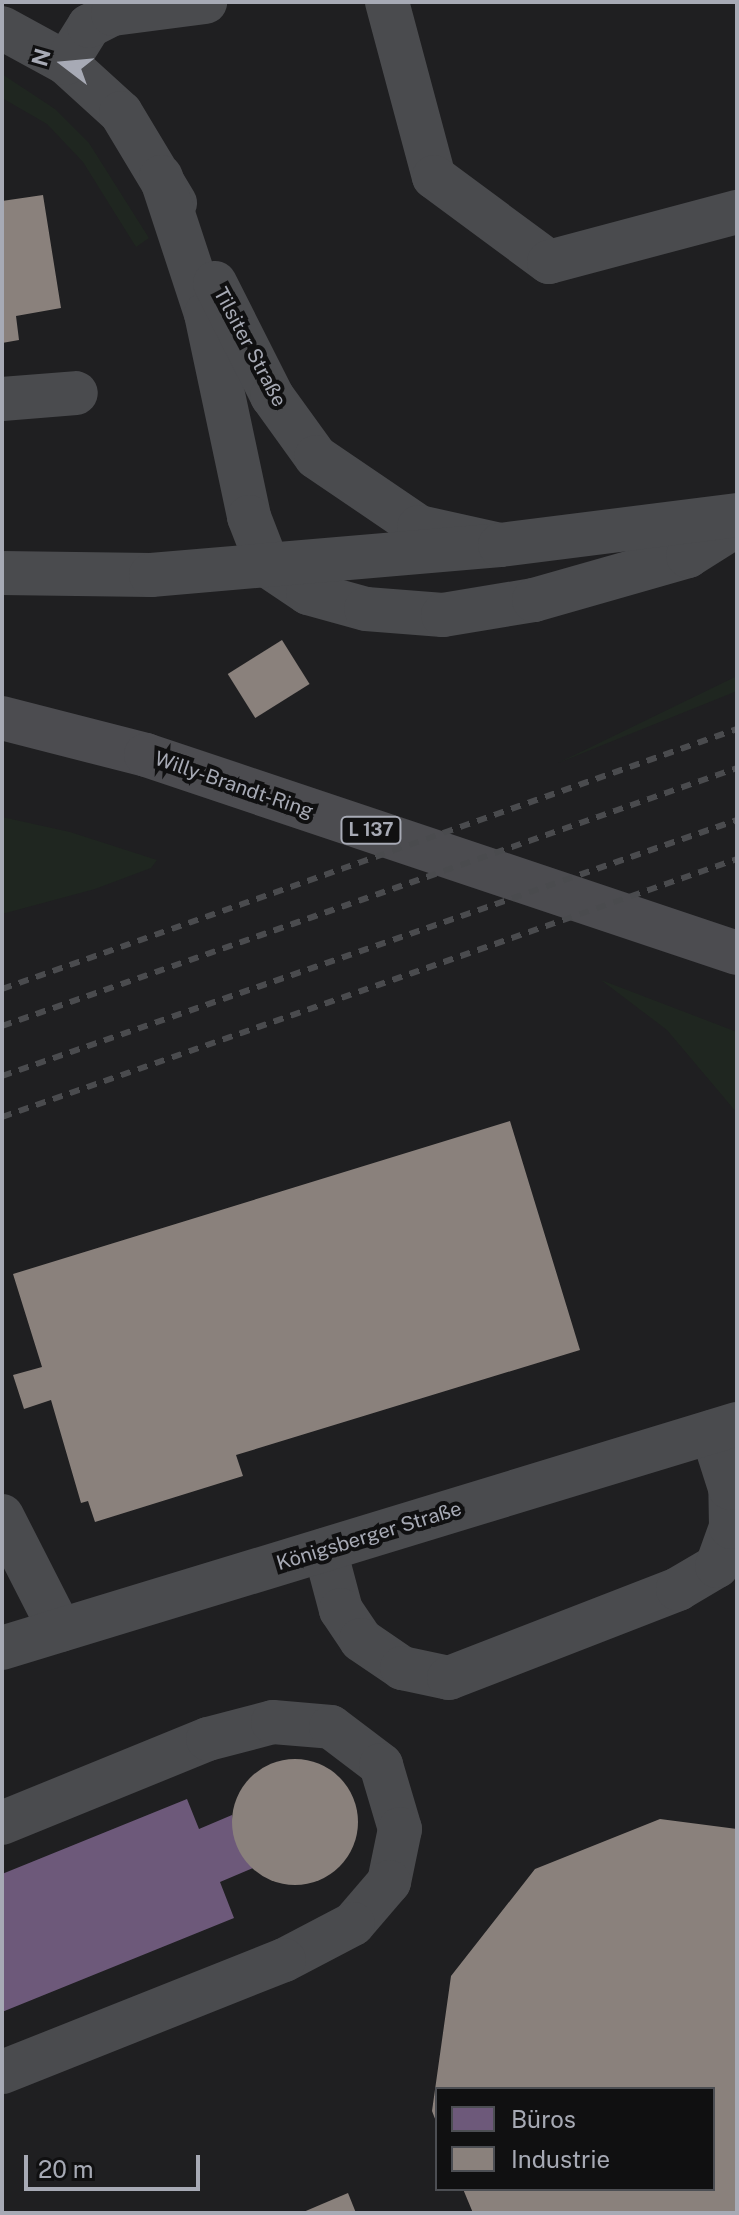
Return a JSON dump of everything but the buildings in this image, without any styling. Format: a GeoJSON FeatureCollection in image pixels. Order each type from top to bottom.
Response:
{"type":"FeatureCollection","features":[{"type":"Feature","properties":{"kind":"main road","name":"Willy-Brandt-Ring"},"geometry":{"type":"LineString","coordinates":[[2,718],[146,755],[737,953]]}},
{"type":"Feature","properties":{"kind":"street"},"geometry":{"type":"LineString","coordinates":[[66,63],[89,26],[113,14],[205,2]]}},
{"type":"Feature","properties":{"kind":"street"},"geometry":{"type":"LineString","coordinates":[[387,2],[434,177],[549,262],[737,212]]}},
{"type":"Feature","properties":{"kind":"street","name":"Tilsiter Straße"},"geometry":{"type":"LineString","coordinates":[[2,28],[66,63],[121,113],[161,177],[272,396],[316,457],[419,527],[500,545]]}},
{"type":"Feature","properties":{"kind":"street","name":"Tilsiter Straße"},"geometry":{"type":"LineString","coordinates":[[161,177],[206,314],[249,517],[268,566]]}},
{"type":"Feature","properties":{"kind":"street"},"geometry":{"type":"LineString","coordinates":[[2,399],[76,393]]}},
{"type":"Feature","properties":{"kind":"street","name":"Tilsiter Straße"},"geometry":{"type":"LineString","coordinates":[[2,573],[151,575],[268,566],[500,545],[737,515]]}},
{"type":"Feature","properties":{"kind":"street"},"geometry":{"type":"LineString","coordinates":[[268,566],[308,593],[366,609],[443,615],[534,600],[688,556],[737,525]]}},
{"type":"Feature","properties":{"kind":"street"},"geometry":{"type":"LineString","coordinates":[[325,1550],[341,1610],[361,1640],[402,1668],[449,1678],[678,1589],[717,1566],[731,1527],[725,1428]]}},
{"type":"Feature","properties":{"kind":"street","name":"Königsberger Straße"},"geometry":{"type":"LineString","coordinates":[[2,1648],[725,1428]]}},
{"type":"Feature","properties":{"kind":"street"},"geometry":{"type":"LineString","coordinates":[[2,1516],[60,1630]]}},
{"type":"Feature","properties":{"kind":"street"},"geometry":{"type":"LineString","coordinates":[[2,1823],[208,1739],[273,1722],[331,1727],[381,1765],[400,1829],[389,1882],[353,1924],[284,1960],[2,2072]]}},
{"type":"Feature","properties":{"kind":"shaded area"},"geometry":{"type":"Polygon","coordinates":[[[2,2],[737,2],[737,2213],[2,2213],[2,2]]]}},
{"type":"Feature","properties":{"kind":"shaded area"},"geometry":{"type":"Polygon","coordinates":[[[2,74],[55,109],[89,143],[149,238],[136,247],[83,162],[47,124],[2,98],[2,74]]]}},
{"type":"Feature","properties":{"kind":"shaded area"},"geometry":{"type":"Polygon","coordinates":[[[737,676],[737,691],[558,763],[737,676]]]}},
{"type":"Feature","properties":{"kind":"shaded area"},"geometry":{"type":"Polygon","coordinates":[[[2,817],[70,832],[157,860],[151,868],[95,889],[2,914],[2,817]]]}},
{"type":"Feature","properties":{"kind":"shaded area"},"geometry":{"type":"Polygon","coordinates":[[[601,980],[737,1032],[737,1113],[667,1030],[601,980]]]}},
{"type":"Feature","properties":{"kind":"railway"},"geometry":{"type":"LineString","coordinates":[[2,989],[737,729]]}},
{"type":"Feature","properties":{"kind":"railway"},"geometry":{"type":"LineString","coordinates":[[2,1026],[737,768]]}},
{"type":"Feature","properties":{"kind":"railway"},"geometry":{"type":"LineString","coordinates":[[2,1076],[737,820]]}},
{"type":"Feature","properties":{"kind":"railway"},"geometry":{"type":"LineString","coordinates":[[2,1117],[737,859]]}}]}
